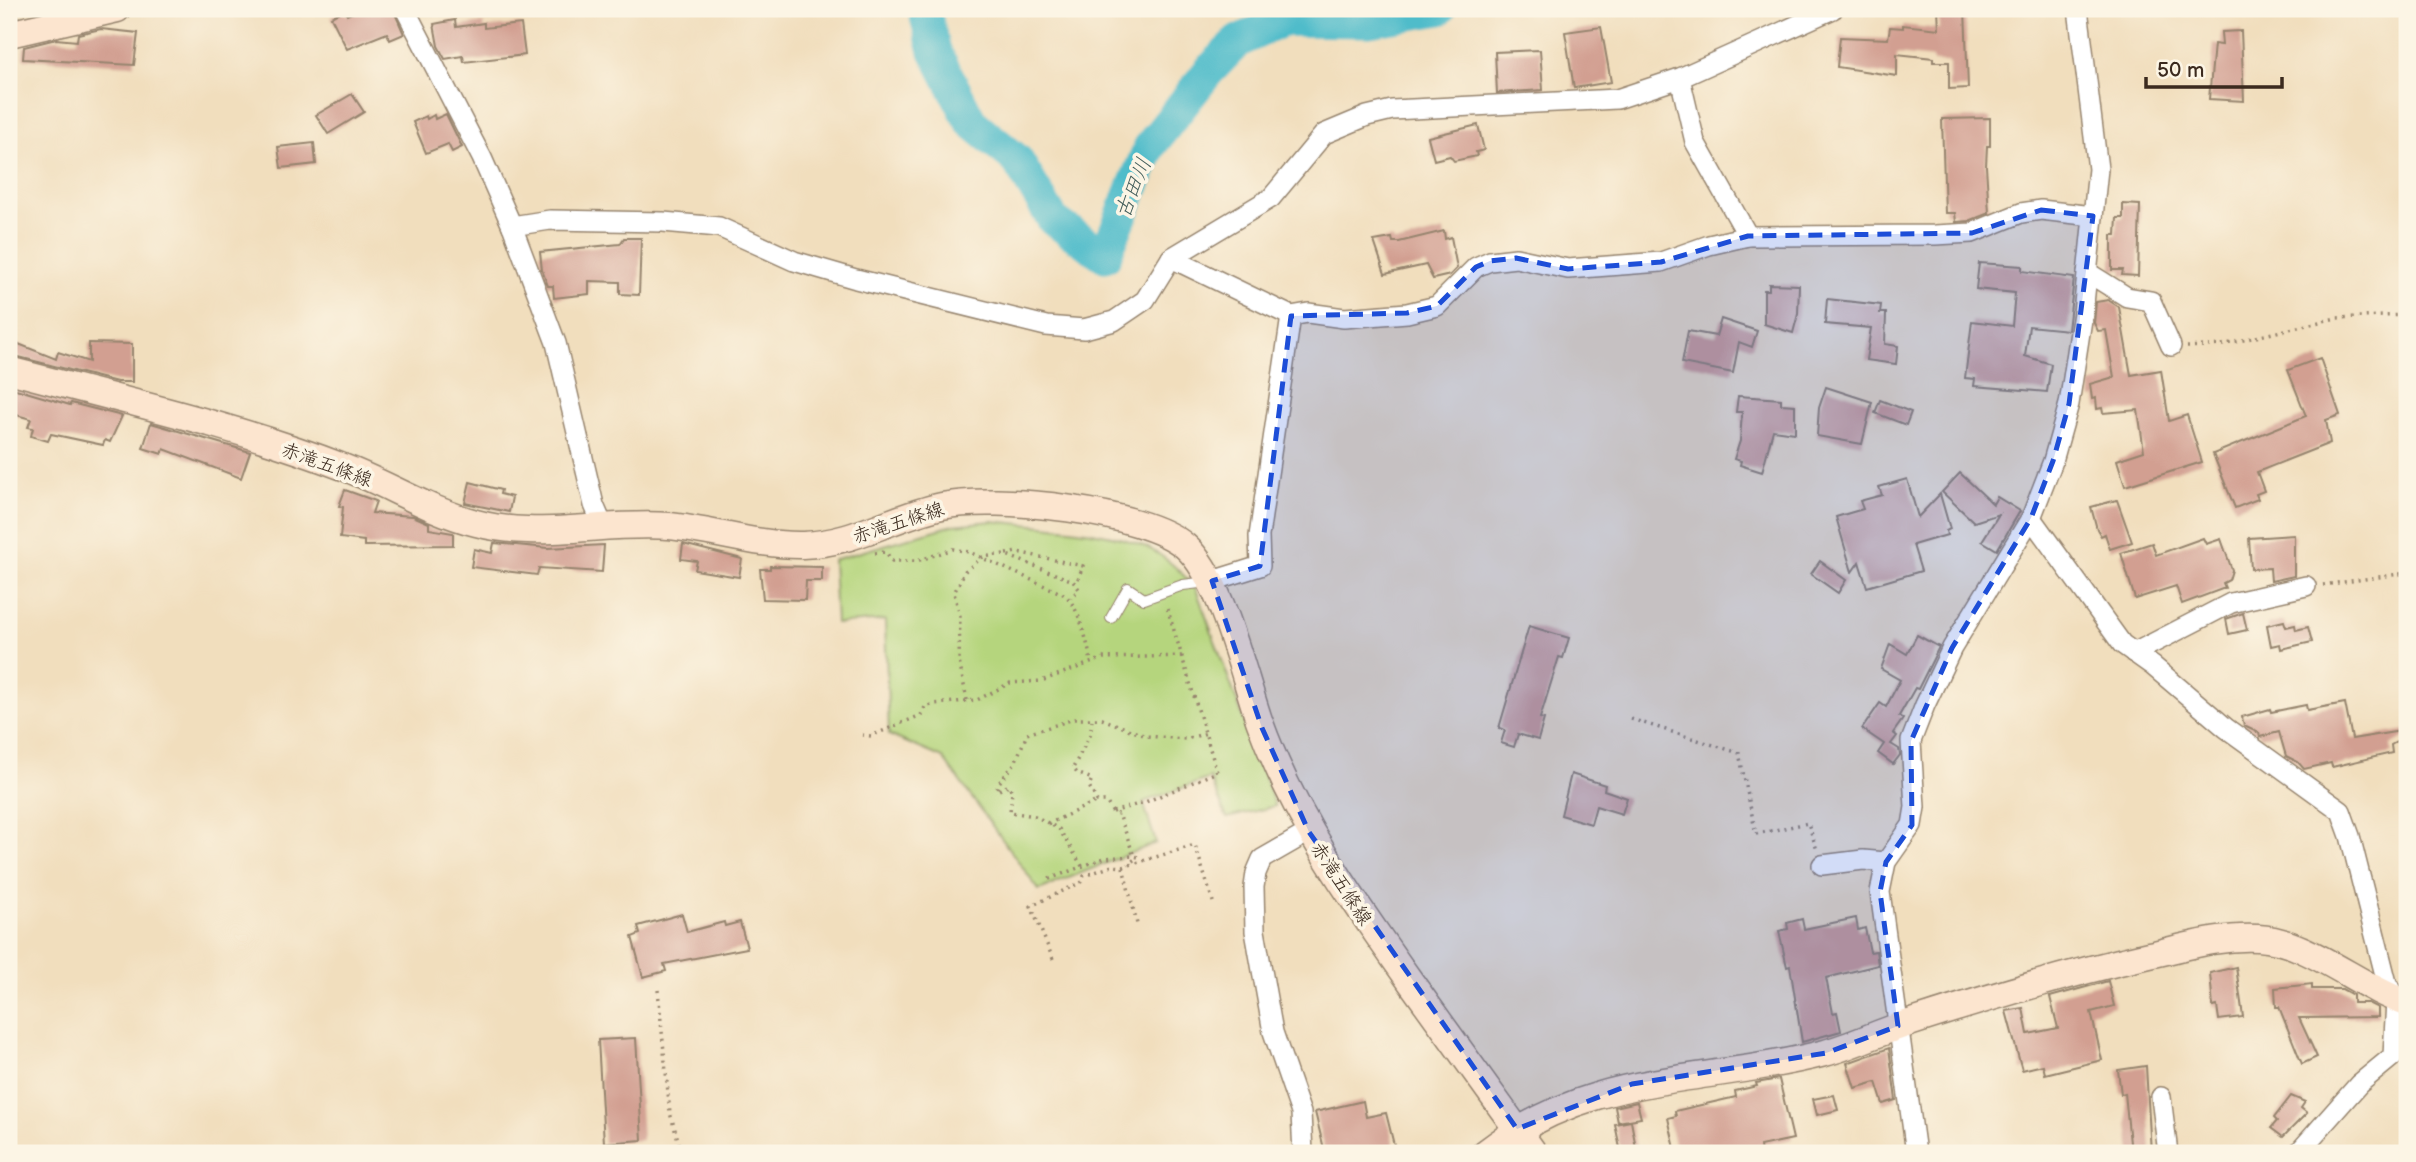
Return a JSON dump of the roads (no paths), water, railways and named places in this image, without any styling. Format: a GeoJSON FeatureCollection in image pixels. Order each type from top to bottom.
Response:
{"type":"FeatureCollection","features":[{"type":"Feature","properties":{"kind":"main road"},"geometry":{"type":"LineString","coordinates":[[9,34],[117,9]]}},
{"type":"Feature","properties":{"kind":"main road","name":"赤滝五條線"},"geometry":{"type":"LineString","coordinates":[[9,370],[220,426],[341,466],[446,515],[482,525],[516,529],[672,527],[796,545],[841,541],[942,506],[971,502],[1040,505],[1156,529],[1182,543],[1197,558],[1212,581],[1262,728],[1309,832],[1351,899],[1534,1153]]}},
{"type":"Feature","properties":{"kind":"main road"},"geometry":{"type":"LineString","coordinates":[[1485,1153],[1517,1129],[1571,1103],[1632,1084],[1826,1053],[1898,1026],[2091,968],[2219,937],[2262,938],[2310,954],[2402,1001]]}},
{"type":"Feature","properties":{"kind":"street"},"geometry":{"type":"LineString","coordinates":[[405,9],[476,146],[512,226],[556,343],[594,505],[603,526]]}},
{"type":"Feature","properties":{"kind":"street"},"geometry":{"type":"LineString","coordinates":[[512,226],[550,220],[663,222],[719,227],[794,261],[856,279],[1046,326],[1084,329],[1114,321],[1145,300],[1171,258],[1271,198],[1324,134],[1367,116],[1392,110],[1617,99],[1680,78],[1833,9]]}},
{"type":"Feature","properties":{"kind":"street"},"geometry":{"type":"LineString","coordinates":[[1916,1153],[1880,892],[1886,862],[1912,825],[1914,807],[1911,741],[1952,648],[2032,518],[2053,461],[2069,404],[2098,169],[2078,9]]}},
{"type":"Feature","properties":{"kind":"street"},"geometry":{"type":"LineString","coordinates":[[1680,78],[1695,142],[1748,236]]}},
{"type":"Feature","properties":{"kind":"street"},"geometry":{"type":"LineString","coordinates":[[1171,258],[1291,316],[1308,313],[1344,317],[1408,313],[1437,306],[1476,267],[1490,261],[1516,258],[1568,269],[1661,262],[1709,245],[1748,236],[1935,236],[1972,233],[2021,213],[2040,210],[2093,216]]}},
{"type":"Feature","properties":{"kind":"street"},"geometry":{"type":"LineString","coordinates":[[2087,272],[2127,296],[2151,301],[2171,346]]}},
{"type":"Feature","properties":{"kind":"street"},"geometry":{"type":"LineString","coordinates":[[1212,581],[1260,566],[1259,536],[1291,316]]}},
{"type":"Feature","properties":{"kind":"street"},"geometry":{"type":"LineString","coordinates":[[2032,518],[2122,644],[2226,728],[2340,811],[2350,836],[2387,983],[2402,1001],[2393,1056],[2359,1084],[2298,1153]]}},
{"type":"Feature","properties":{"kind":"street"},"geometry":{"type":"LineString","coordinates":[[2134,653],[2231,603],[2306,586]]}},
{"type":"Feature","properties":{"kind":"street"},"geometry":{"type":"LineString","coordinates":[[1303,1153],[1301,1114],[1273,1032],[1255,932],[1254,887],[1262,859],[1309,832]]}},
{"type":"Feature","properties":{"kind":"street"},"geometry":{"type":"LineString","coordinates":[[1822,865],[1863,860],[1886,862]]}},
{"type":"Feature","properties":{"kind":"street"},"geometry":{"type":"LineString","coordinates":[[2161,1097],[2168,1153]]}},
{"type":"Feature","properties":{"kind":"lane"},"geometry":{"type":"LineString","coordinates":[[1111,618],[1128,588],[1144,599],[1163,594],[1183,584],[1212,581]]}},
{"type":"Feature","properties":{"kind":"waterway","name":"古田川"},"geometry":{"type":"LineString","coordinates":[[924,9],[935,51],[971,122],[1017,160],[1053,220],[1105,256],[1150,146],[1208,72],[1237,42],[1283,20],[1369,21],[1440,9]]}}]}
